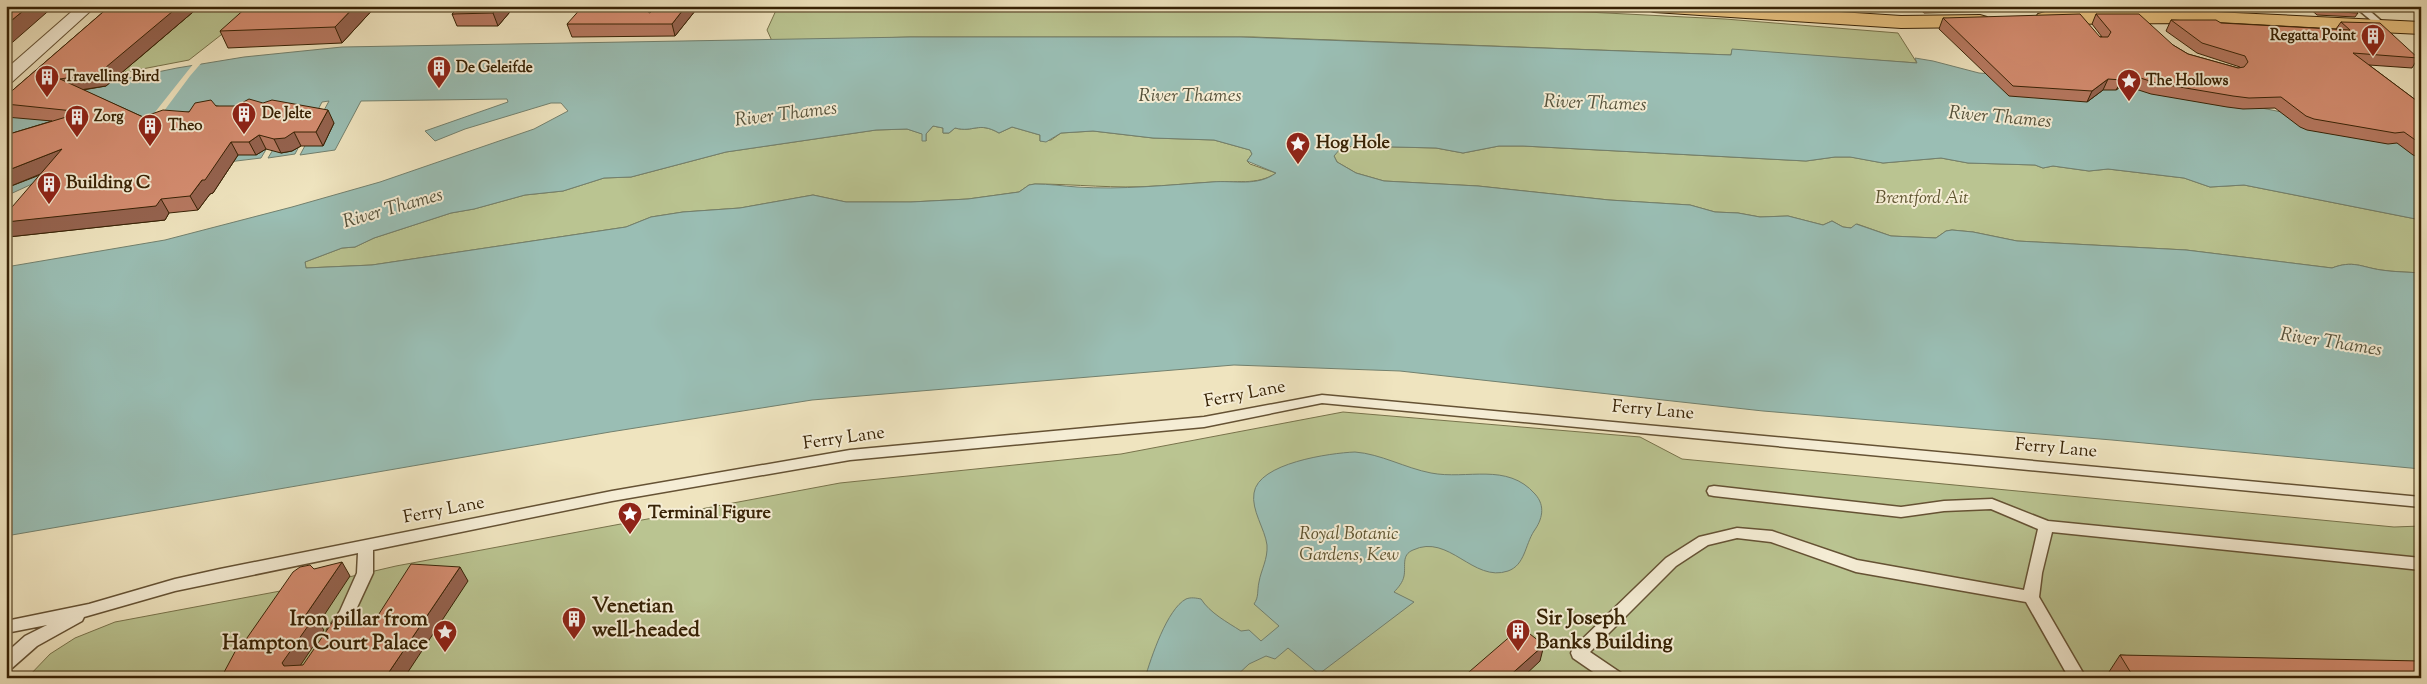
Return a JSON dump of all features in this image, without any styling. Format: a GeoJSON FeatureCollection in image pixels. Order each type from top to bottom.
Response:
{"type":"FeatureCollection","features":[{"type":"Feature","properties":{"kind":"main road"},"geometry":{"type":"LineString","coordinates":[[1654,6],[1756,10],[1901,22],[1996,20]]}},
{"type":"Feature","properties":{"kind":"main road"},"geometry":{"type":"LineString","coordinates":[[2029,18],[2087,20],[2137,16],[2258,19],[2421,28]]}},
{"type":"Feature","properties":{"kind":"street"},"geometry":{"type":"LineString","coordinates":[[6,78],[88,6]]}},
{"type":"Feature","properties":{"kind":"street"},"geometry":{"type":"LineString","coordinates":[[2137,16],[2159,34]]}},
{"type":"Feature","properties":{"kind":"lane"},"geometry":{"type":"LineString","coordinates":[[2358,6],[2382,25]]}},
{"type":"Feature","properties":{"kind":"lane","name":"Ferry Lane"},"geometry":{"type":"LineString","coordinates":[[89,610],[176,585],[366,546],[612,496],[850,455],[1204,422],[1322,399],[2421,502]]}},
{"type":"Feature","properties":{"kind":"lane"},"geometry":{"type":"LineString","coordinates":[[1714,490],[1901,512],[1944,506],[1992,504],[2046,526],[2421,564]]}},
{"type":"Feature","properties":{"kind":"lane"},"geometry":{"type":"LineString","coordinates":[[2046,526],[2034,573],[2031,597],[2078,678]]}},
{"type":"Feature","properties":{"kind":"lane"},"geometry":{"type":"LineString","coordinates":[[1615,678],[1579,653],[1671,562],[1704,541],[1737,533],[1772,537],[1856,566],[2031,597]]}},
{"type":"Feature","properties":{"kind":"lane"},"geometry":{"type":"LineString","coordinates":[[326,644],[346,614],[365,573],[366,546]]}},
{"type":"Feature","properties":{"kind":"lane"},"geometry":{"type":"LineString","coordinates":[[9,625],[89,610]]}},
{"type":"Feature","properties":{"kind":"lane"},"geometry":{"type":"LineString","coordinates":[[6,664],[31,641],[89,610]]}},
{"type":"Feature","properties":{"kind":"green space"},"geometry":{"type":"Polygon","coordinates":[[[200,6],[258,6],[189,60],[43,88],[137,60],[200,6]]]}},
{"type":"Feature","properties":{"kind":"green space"},"geometry":{"type":"Polygon","coordinates":[[[778,6],[1468,6],[1725,19],[1898,33],[1917,63],[1732,50],[1731,55],[1253,37],[910,37],[772,41],[767,30],[778,6]]]}},
{"type":"Feature","properties":{"kind":"green space"},"geometry":{"type":"Polygon","coordinates":[[[933,126],[943,128],[943,133],[949,133],[955,128],[981,127],[999,133],[1012,127],[1040,135],[1040,141],[1051,140],[1061,133],[1093,131],[1153,138],[1214,140],[1250,150],[1252,154],[1247,161],[1250,164],[1276,173],[1261,180],[1246,182],[1141,187],[1035,184],[1029,185],[1019,192],[968,199],[911,202],[846,202],[813,195],[740,208],[683,212],[651,217],[626,227],[372,265],[306,268],[305,262],[342,248],[355,247],[374,238],[451,213],[474,209],[525,195],[563,191],[604,178],[631,177],[726,152],[876,130],[907,129],[923,134],[926,141],[926,134],[933,126]]]}},
{"type":"Feature","properties":{"kind":"green space","name":"Brentford Ait"},"geometry":{"type":"Polygon","coordinates":[[[1355,146],[1436,148],[1463,153],[1499,146],[1523,146],[1806,161],[1851,157],[1883,163],[1941,158],[1968,163],[2035,165],[2043,168],[2053,166],[2089,171],[2108,169],[2184,178],[2210,187],[2244,185],[2421,220],[2421,273],[2386,271],[2351,264],[2332,268],[2186,250],[2017,241],[1973,232],[1952,230],[1946,231],[1936,238],[1891,236],[1857,224],[1851,228],[1843,227],[1832,221],[1823,225],[1788,216],[1760,217],[1738,213],[1715,212],[1690,205],[1609,200],[1478,186],[1384,181],[1356,173],[1337,162],[1334,156],[1338,151],[1355,146]]]}},
{"type":"Feature","properties":{"kind":"green space","name":"Royal Botanic Gardens, Kew"},"geometry":{"type":"Polygon","coordinates":[[[1343,412],[1640,437],[1682,459],[2394,527],[2421,526],[2421,678],[27,678],[50,654],[75,638],[115,622],[323,583],[396,566],[840,483],[1121,454],[1343,412]]]}},
{"type":"Feature","properties":{"kind":"water","name":"River Thames"},"geometry":{"type":"Polygon","coordinates":[[[910,37],[1241,37],[1731,55],[1732,49],[1917,63],[1915,58],[1979,73],[2094,82],[2092,78],[2182,92],[2421,140],[2421,220],[2244,185],[2210,187],[2184,178],[2108,169],[2089,171],[2053,166],[2043,168],[2035,165],[1968,163],[1941,158],[1883,163],[1850,157],[1806,161],[1523,146],[1499,146],[1463,153],[1436,148],[1355,146],[1341,148],[1334,156],[1337,162],[1356,173],[1384,181],[1478,186],[1609,200],[1690,205],[1715,212],[1738,213],[1760,217],[1788,216],[1823,225],[1832,221],[1843,227],[1851,228],[1856,224],[1891,236],[1936,238],[1946,231],[1952,230],[1973,232],[2017,241],[2186,250],[2332,268],[2351,264],[2386,271],[2421,273],[2421,469],[2112,440],[1763,411],[1400,371],[1234,365],[812,400],[610,432],[6,536],[6,267],[165,240],[292,207],[380,182],[534,129],[568,111],[561,103],[551,103],[465,129],[435,141],[425,131],[508,102],[507,99],[361,101],[335,150],[300,155],[329,101],[322,102],[295,154],[268,158],[299,106],[292,106],[261,158],[195,166],[56,173],[6,196],[6,103],[177,68],[244,57],[342,47],[910,37]],[[933,126],[926,134],[926,141],[922,141],[922,134],[907,129],[876,130],[726,152],[631,177],[604,178],[563,191],[525,195],[474,209],[451,213],[374,238],[355,247],[342,248],[305,262],[306,268],[372,265],[626,227],[651,217],[683,212],[740,208],[813,195],[846,202],[911,202],[968,199],[1019,192],[1029,185],[1035,184],[1128,188],[1212,182],[1245,182],[1261,180],[1276,173],[1247,161],[1252,154],[1250,150],[1214,140],[1153,138],[1093,131],[1061,133],[1046,142],[1040,141],[1040,135],[1012,127],[999,133],[981,127],[955,128],[949,133],[943,133],[943,128],[933,126]]]}},
{"type":"Feature","properties":{"kind":"water"},"geometry":{"type":"Polygon","coordinates":[[[1355,452],[1374,455],[1431,473],[1445,475],[1499,475],[1512,478],[1524,484],[1535,494],[1541,503],[1542,513],[1518,564],[1508,571],[1495,573],[1483,570],[1450,552],[1438,548],[1426,547],[1409,552],[1405,558],[1403,578],[1394,592],[1414,602],[1319,674],[1288,648],[1275,659],[1266,656],[1249,664],[1234,678],[1145,678],[1166,623],[1179,604],[1186,599],[1201,599],[1219,617],[1241,631],[1249,630],[1261,641],[1279,626],[1254,604],[1267,550],[1266,539],[1254,506],[1254,493],[1258,483],[1268,474],[1281,467],[1313,458],[1355,452]]]}},
{"type":"Feature","properties":{"kind":"pier"},"geometry":{"type":"Polygon","coordinates":[[[203,61],[138,146],[144,126],[194,63],[203,61]]]}},
{"type":"Feature","properties":{"kind":"building"},"geometry":{"type":"Polygon","coordinates":[[[6,6],[29,6],[6,25],[6,6]]]}},
{"type":"Feature","properties":{"kind":"building"},"geometry":{"type":"Polygon","coordinates":[[[110,6],[179,6],[99,73],[60,79],[143,117],[163,110],[189,112],[195,103],[211,100],[216,106],[236,106],[249,99],[263,103],[272,100],[328,110],[316,132],[294,132],[285,138],[274,139],[259,135],[249,142],[231,142],[205,180],[202,180],[190,196],[161,199],[156,206],[6,222],[6,214],[62,149],[6,171],[6,135],[83,112],[6,104],[6,96],[110,6]]]}},
{"type":"Feature","properties":{"kind":"building"},"geometry":{"type":"Polygon","coordinates":[[[248,6],[266,9],[267,6],[355,6],[335,27],[220,31],[248,6]]]}},
{"type":"Feature","properties":{"kind":"building"},"geometry":{"type":"Polygon","coordinates":[[[460,6],[499,6],[493,13],[452,14],[460,6]]]}},
{"type":"Feature","properties":{"kind":"building"},"geometry":{"type":"Polygon","coordinates":[[[583,6],[638,6],[650,13],[656,6],[686,6],[672,24],[567,24],[583,6]]]}},
{"type":"Feature","properties":{"kind":"building"},"geometry":{"type":"Polygon","coordinates":[[[2315,6],[2351,6],[2358,13],[2320,11],[2315,6]]]}},
{"type":"Feature","properties":{"kind":"building"},"geometry":{"type":"Polygon","coordinates":[[[2080,14],[2100,37],[2108,37],[2111,32],[2096,14],[2139,14],[2173,45],[2188,54],[2238,68],[2244,67],[2248,62],[2245,56],[2202,43],[2171,20],[2216,20],[2221,23],[2350,30],[2341,22],[2380,23],[2418,58],[2353,53],[2421,104],[2421,144],[2404,132],[2395,133],[2314,119],[2306,116],[2281,97],[2249,98],[2233,96],[2156,83],[2128,74],[2122,80],[2108,79],[2092,91],[2013,86],[1943,18],[2080,14]]]}},
{"type":"Feature","properties":{"kind":"building"},"geometry":{"type":"Polygon","coordinates":[[[342,562],[305,616],[315,616],[282,663],[284,666],[303,665],[336,617],[377,617],[411,564],[460,567],[385,678],[221,678],[237,648],[240,648],[293,572],[300,567],[310,565],[314,569],[342,562]]]}},
{"type":"Feature","properties":{"kind":"building"},"geometry":{"type":"Polygon","coordinates":[[[1521,627],[1544,645],[1507,678],[1462,678],[1521,627]]]}},
{"type":"Feature","properties":{"kind":"building"},"geometry":{"type":"Polygon","coordinates":[[[2120,655],[2421,661],[2421,678],[2134,678],[2120,655]]]}},
{"type":"Feature","properties":{"kind":"place","name":"Regatta Point"},"geometry":{"type":"Point","coordinates":[2373,57]}},
{"type":"Feature","properties":{"kind":"place","name":"De Geleifde"},"geometry":{"type":"Point","coordinates":[439,89]}},
{"type":"Feature","properties":{"kind":"place","name":"Travelling Bird"},"geometry":{"type":"Point","coordinates":[47,98]}},
{"type":"Feature","properties":{"kind":"place","name":"The Hollows"},"geometry":{"type":"Point","coordinates":[2129,102]}},
{"type":"Feature","properties":{"kind":"place","name":"De Jelte"},"geometry":{"type":"Point","coordinates":[244,135]}},
{"type":"Feature","properties":{"kind":"place","name":"Zorg"},"geometry":{"type":"Point","coordinates":[77,138]}},
{"type":"Feature","properties":{"kind":"place","name":"Theo"},"geometry":{"type":"Point","coordinates":[150,147]}},
{"type":"Feature","properties":{"kind":"place","name":"Hog Hole"},"geometry":{"type":"Point","coordinates":[1298,165]}},
{"type":"Feature","properties":{"kind":"place","name":"Building C"},"geometry":{"type":"Point","coordinates":[49,205]}},
{"type":"Feature","properties":{"kind":"place","name":"Terminal Figure"},"geometry":{"type":"Point","coordinates":[630,535]}},
{"type":"Feature","properties":{"kind":"place","name":"Venetian well-headed"},"geometry":{"type":"Point","coordinates":[574,640]}},
{"type":"Feature","properties":{"kind":"place","name":"Sir Joseph Banks Building"},"geometry":{"type":"Point","coordinates":[1518,652]}},
{"type":"Feature","properties":{"kind":"place","name":"Iron pillar from Hampton Court Palace"},"geometry":{"type":"Point","coordinates":[445,653]}}]}
